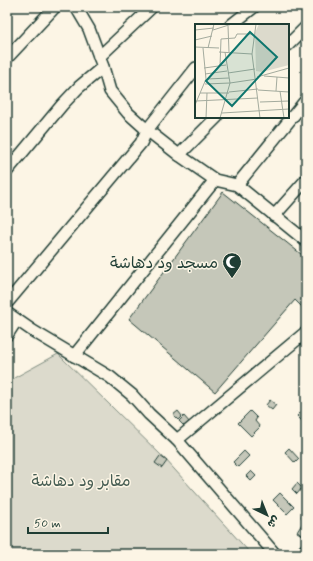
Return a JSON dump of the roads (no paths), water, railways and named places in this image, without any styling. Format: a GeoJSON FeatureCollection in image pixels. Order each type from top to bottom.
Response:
{"type":"FeatureCollection","features":[{"type":"Feature","properties":{"kind":"street"},"geometry":{"type":"LineString","coordinates":[[7,58],[55,7]]}},
{"type":"Feature","properties":{"kind":"street"},"geometry":{"type":"LineString","coordinates":[[76,7],[89,29],[110,91],[128,113],[179,155],[216,180],[237,186],[306,241]]}},
{"type":"Feature","properties":{"kind":"street"},"geometry":{"type":"LineString","coordinates":[[7,171],[62,105],[152,7]]}},
{"type":"Feature","properties":{"kind":"street"},"geometry":{"type":"LineString","coordinates":[[232,24],[254,7]]}},
{"type":"Feature","properties":{"kind":"street"},"geometry":{"type":"LineString","coordinates":[[289,44],[306,27]]}},
{"type":"Feature","properties":{"kind":"street"},"geometry":{"type":"LineString","coordinates":[[7,303],[141,143],[147,130],[195,69]]}},
{"type":"Feature","properties":{"kind":"street"},"geometry":{"type":"LineString","coordinates":[[237,186],[306,100]]}},
{"type":"Feature","properties":{"kind":"street"},"geometry":{"type":"LineString","coordinates":[[179,155],[216,118]]}},
{"type":"Feature","properties":{"kind":"street"},"geometry":{"type":"LineString","coordinates":[[74,356],[216,180]]}},
{"type":"Feature","properties":{"kind":"street"},"geometry":{"type":"LineString","coordinates":[[274,216],[306,180]]}},
{"type":"Feature","properties":{"kind":"street"},"geometry":{"type":"LineString","coordinates":[[7,313],[110,377],[132,395],[149,414],[177,440],[275,554]]}},
{"type":"Feature","properties":{"kind":"street"},"geometry":{"type":"LineString","coordinates":[[7,335],[16,320]]}},
{"type":"Feature","properties":{"kind":"street"},"geometry":{"type":"LineString","coordinates":[[177,440],[306,332]]}},
{"type":"Feature","properties":{"kind":"street"},"geometry":{"type":"LineString","coordinates":[[301,554],[306,549]]}},
{"type":"Feature","properties":{"kind":"place","name":"مسجد ود دهاشة"},"geometry":{"type":"Point","coordinates":[232,279]}},
{"type":"Feature","properties":{"kind":"park label","name":"مقابر ود دهاشة"},"geometry":{"type":"Point","coordinates":[81,480]}}]}
